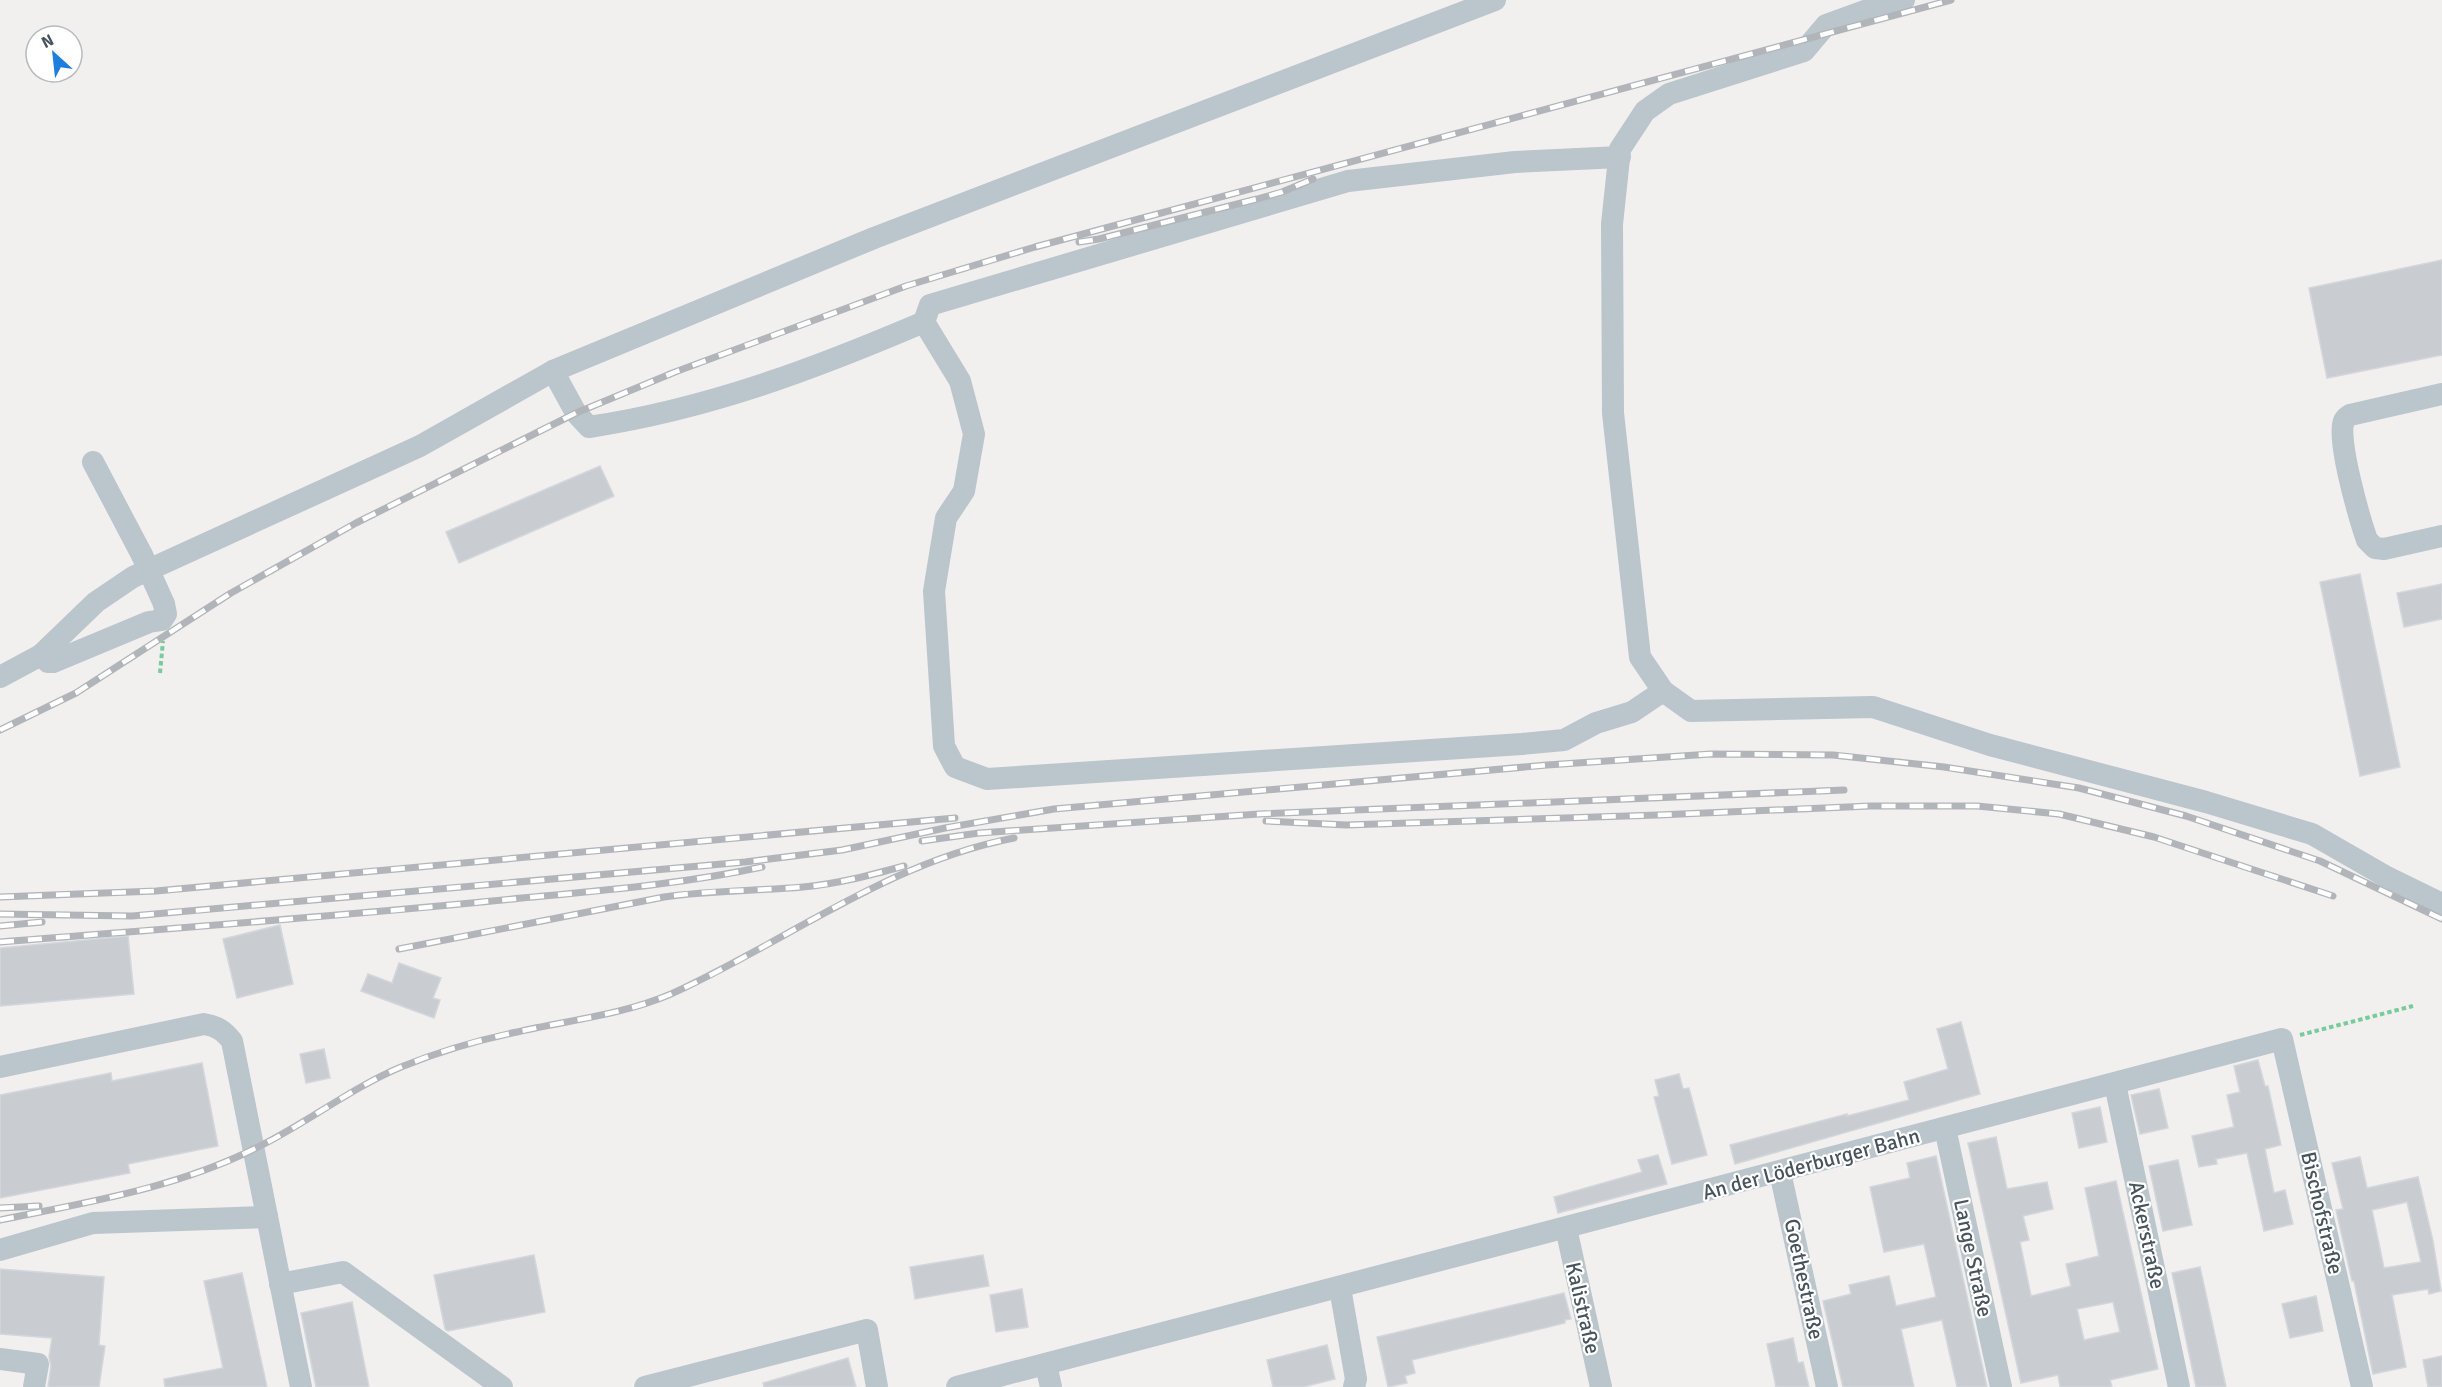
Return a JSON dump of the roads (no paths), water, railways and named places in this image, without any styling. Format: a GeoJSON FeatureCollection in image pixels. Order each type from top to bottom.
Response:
{"type":"FeatureCollection","features":[{"type":"Feature","properties":{"kind":"street"},"geometry":{"type":"LineString","coordinates":[[0,677],[41,655],[96,602],[133,577],[420,446],[553,371],[874,238],[1495,0]]}},
{"type":"Feature","properties":{"kind":"street"},"geometry":{"type":"LineString","coordinates":[[1904,0],[1873,8],[1826,25],[1804,51],[1669,94],[1644,111],[1620,149],[1612,224],[1613,412],[1640,657],[1664,691],[1691,711],[1873,707],[1990,745],[2206,802],[2312,834],[2385,876],[2442,904]]}},
{"type":"Feature","properties":{"kind":"street"},"geometry":{"type":"LineString","coordinates":[[553,371],[576,413],[589,427],[628,421],[748,391],[834,361],[924,322],[930,304],[1348,181],[1515,162],[1620,157]]}},
{"type":"Feature","properties":{"kind":"street"},"geometry":{"type":"LineString","coordinates":[[924,322],[960,381],[974,434],[964,491],[946,518],[934,591],[944,746],[955,767],[987,778],[1564,740],[1596,723],[1632,712],[1664,691]]}},
{"type":"Feature","properties":{"kind":"street"},"geometry":{"type":"LineString","coordinates":[[2442,394],[2350,415],[2344,420],[2342,429],[2347,465],[2367,540],[2375,548],[2384,549],[2442,536]]}},
{"type":"Feature","properties":{"kind":"street"},"geometry":{"type":"LineString","coordinates":[[41,655],[53,663],[149,622],[163,612],[142,555],[93,462]]}},
{"type":"Feature","properties":{"kind":"street"},"geometry":{"type":"LineString","coordinates":[[0,1067],[204,1024],[214,1025],[225,1032],[232,1041],[301,1387]]}},
{"type":"Feature","properties":{"kind":"street","name":"An der Löderburger Bahn"},"geometry":{"type":"LineString","coordinates":[[957,1387],[2282,1039]]}},
{"type":"Feature","properties":{"kind":"street","name":"Bischofstraße"},"geometry":{"type":"LineString","coordinates":[[2282,1039],[2362,1387]]}},
{"type":"Feature","properties":{"kind":"street","name":"Ackerstraße"},"geometry":{"type":"LineString","coordinates":[[2115,1084],[2180,1387]]}},
{"type":"Feature","properties":{"kind":"street","name":"Lange Straße"},"geometry":{"type":"LineString","coordinates":[[1945,1128],[2001,1387]]}},
{"type":"Feature","properties":{"kind":"street","name":"Goethestraße"},"geometry":{"type":"LineString","coordinates":[[1780,1172],[1827,1387]]}},
{"type":"Feature","properties":{"kind":"street"},"geometry":{"type":"LineString","coordinates":[[0,1250],[93,1223],[267,1217]]}},
{"type":"Feature","properties":{"kind":"street","name":"Kalistraße"},"geometry":{"type":"LineString","coordinates":[[1566,1228],[1601,1387]]}},
{"type":"Feature","properties":{"kind":"street"},"geometry":{"type":"LineString","coordinates":[[280,1284],[343,1272],[502,1387]]}},
{"type":"Feature","properties":{"kind":"street"},"geometry":{"type":"LineString","coordinates":[[1340,1288],[1356,1379],[1354,1387]]}},
{"type":"Feature","properties":{"kind":"street"},"geometry":{"type":"LineString","coordinates":[[645,1387],[867,1330],[877,1387]]}},
{"type":"Feature","properties":{"kind":"street"},"geometry":{"type":"LineString","coordinates":[[0,1359],[38,1364],[34,1387]]}},
{"type":"Feature","properties":{"kind":"street"},"geometry":{"type":"LineString","coordinates":[[1046,1365],[1051,1387]]}},
{"type":"Feature","properties":{"kind":"railway"},"geometry":{"type":"LineString","coordinates":[[0,730],[76,693],[231,593],[356,523],[576,413],[675,372],[906,286],[1035,247],[1951,0]]}},
{"type":"Feature","properties":{"kind":"railway"},"geometry":{"type":"LineString","coordinates":[[1079,242],[1257,199],[1282,192],[1313,179]]}},
{"type":"Feature","properties":{"kind":"railway"},"geometry":{"type":"LineString","coordinates":[[0,914],[132,916],[745,862],[842,850],[945,828],[1054,809],[1547,765],[1711,754],[1833,755],[1944,767],[2079,788],[2186,816],[2320,861],[2442,919]]}},
{"type":"Feature","properties":{"kind":"railway"},"geometry":{"type":"LineString","coordinates":[[922,841],[979,833],[1259,814],[1844,790]]}},
{"type":"Feature","properties":{"kind":"railway"},"geometry":{"type":"LineString","coordinates":[[1266,821],[1346,825],[1870,806],[1977,806],[2059,814],[2154,837],[2333,896]]}},
{"type":"Feature","properties":{"kind":"railway"},"geometry":{"type":"LineString","coordinates":[[0,897],[156,891],[955,818]]}},
{"type":"Feature","properties":{"kind":"railway"},"geometry":{"type":"LineString","coordinates":[[0,1220],[99,1200],[196,1173],[258,1147],[364,1085],[401,1067],[444,1051],[488,1039],[614,1012],[671,994],[880,884],[968,849],[1014,838]]}},
{"type":"Feature","properties":{"kind":"railway"},"geometry":{"type":"LineString","coordinates":[[399,949],[664,897],[816,886],[904,866]]}},
{"type":"Feature","properties":{"kind":"railway"},"geometry":{"type":"LineString","coordinates":[[0,942],[594,891],[661,884],[762,867]]}},
{"type":"Feature","properties":{"kind":"railway"},"geometry":{"type":"LineString","coordinates":[[0,926],[42,922]]}},
{"type":"Feature","properties":{"kind":"railway"},"geometry":{"type":"LineString","coordinates":[[0,1208],[39,1206]]}}]}
